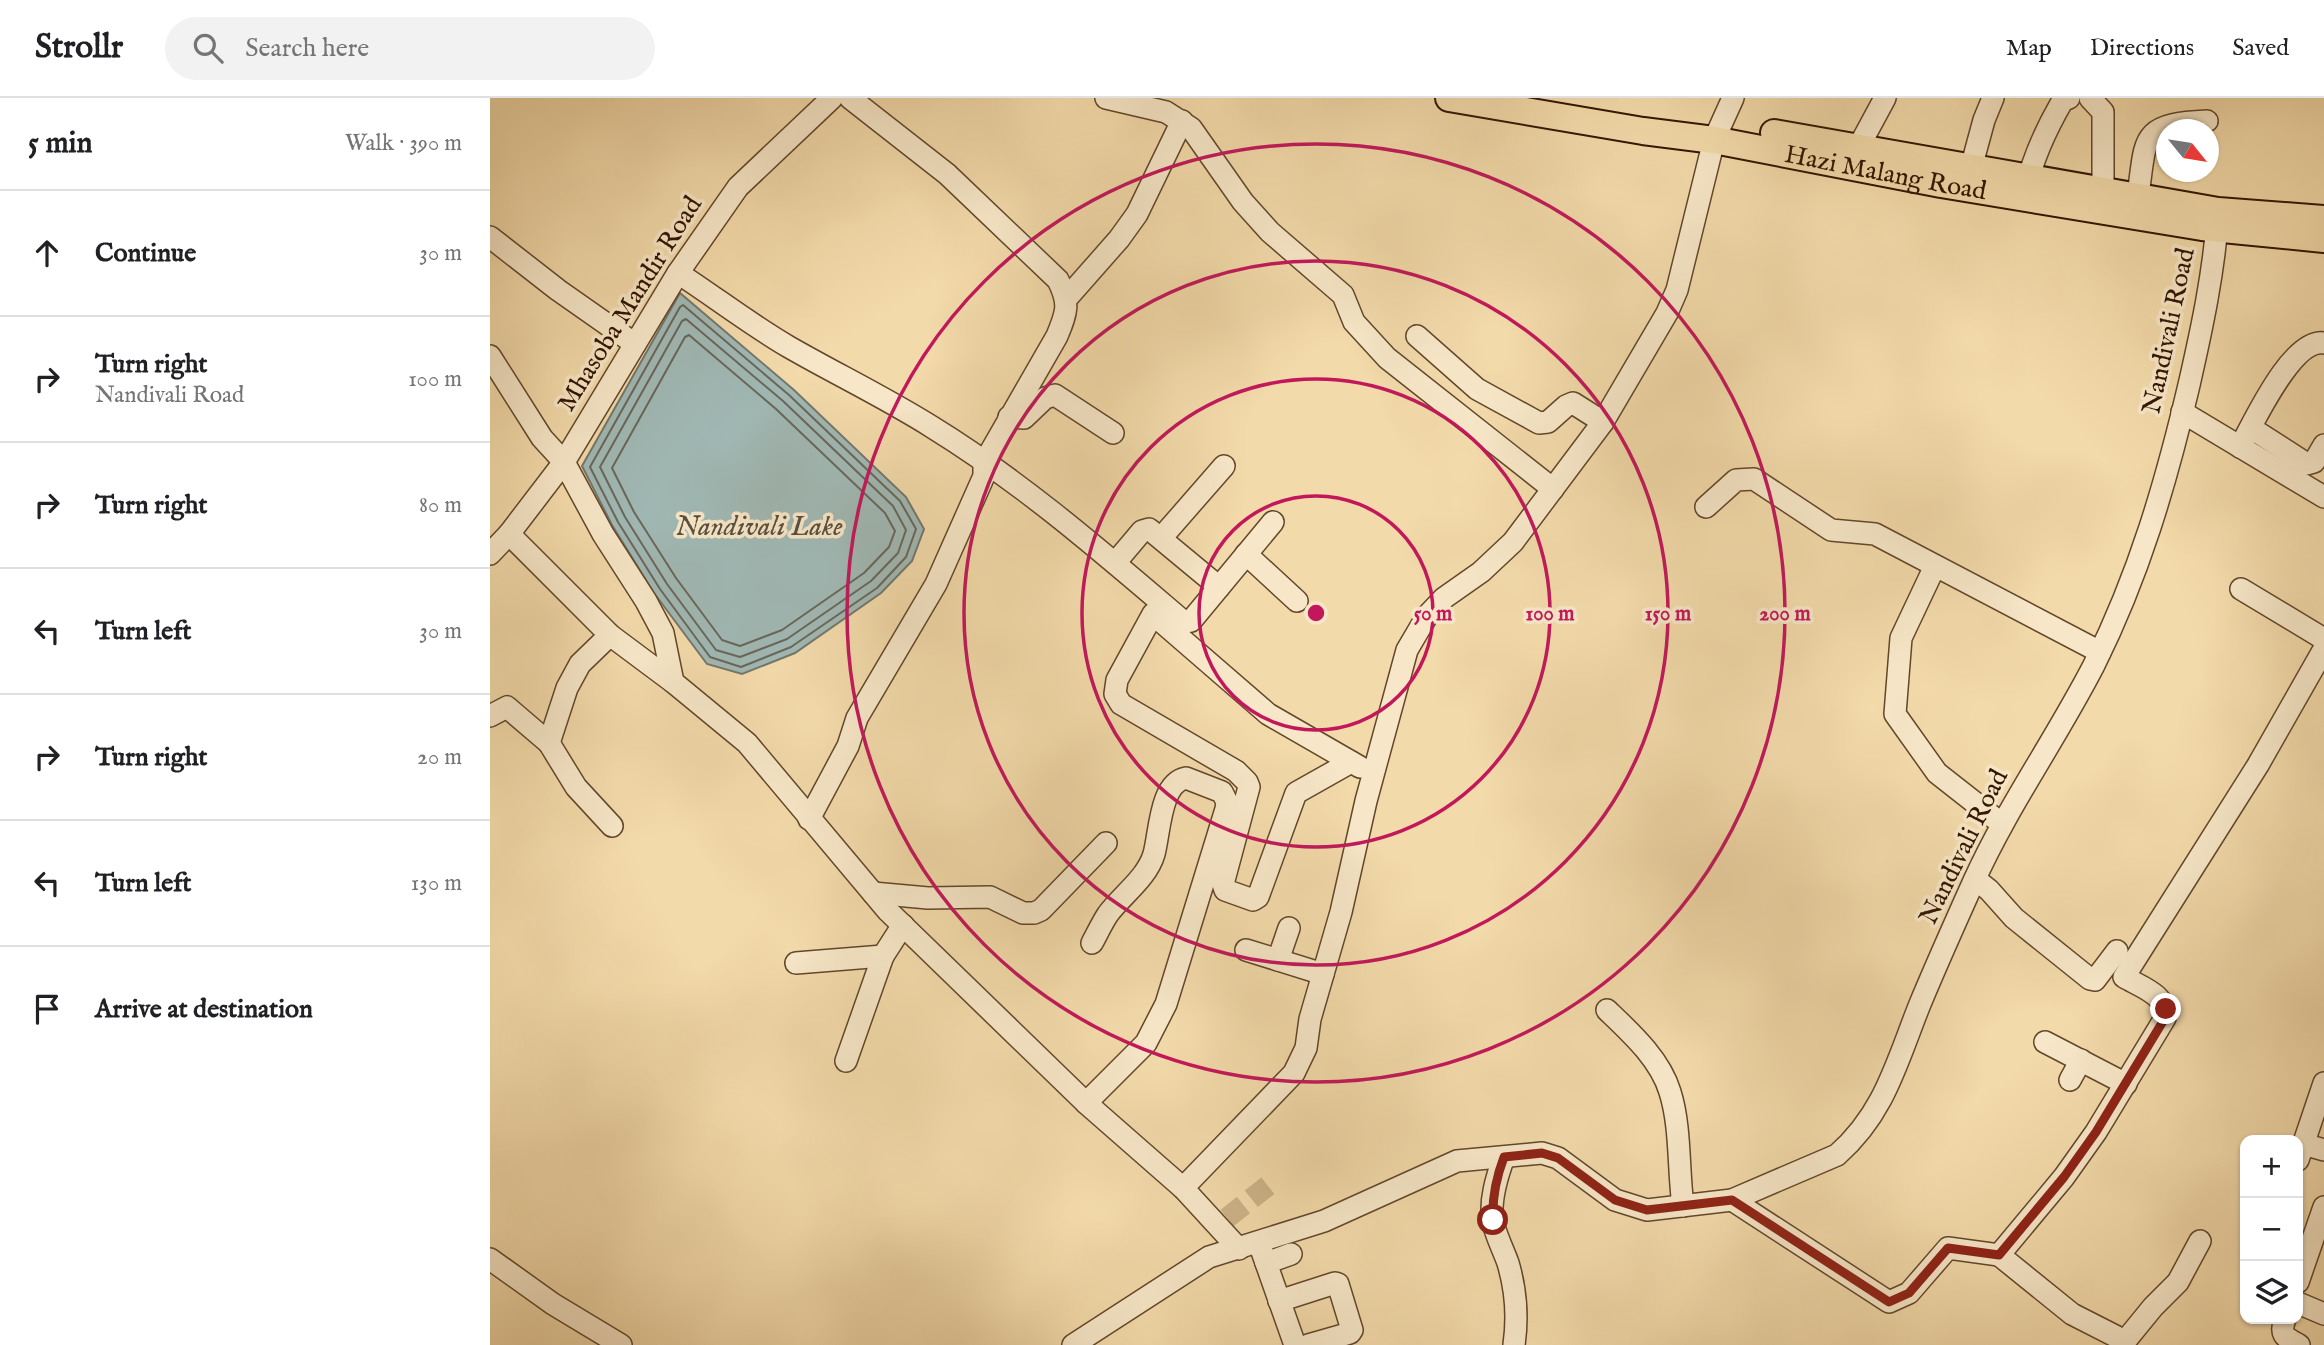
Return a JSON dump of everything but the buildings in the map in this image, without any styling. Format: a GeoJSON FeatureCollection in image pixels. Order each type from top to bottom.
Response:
{"type":"FeatureCollection","features":[{"type":"Feature","properties":{"kind":"main road","name":"Hazi Malang Road"},"geometry":{"type":"LineString","coordinates":[[1449,98],[1643,131],[1717,132]]}},
{"type":"Feature","properties":{"kind":"main road","name":"Hazi Malang Road"},"geometry":{"type":"LineString","coordinates":[[1547,98],[1852,157],[2324,239]]}},
{"type":"Feature","properties":{"kind":"main road","name":"Hazi Malang Road"},"geometry":{"type":"LineString","coordinates":[[1852,157],[1971,169],[2026,188]]}},
{"type":"Feature","properties":{"kind":"main road","name":"Hazi Malang Road"},"geometry":{"type":"LineString","coordinates":[[2103,200],[2138,197],[2218,220],[2324,219]]}},
{"type":"Feature","properties":{"kind":"street","name":"Mhasoba Mandir Road"},"geometry":{"type":"LineString","coordinates":[[490,554],[509,534],[564,462],[678,273],[738,187],[832,98]]}},
{"type":"Feature","properties":{"kind":"street"},"geometry":{"type":"LineString","coordinates":[[850,98],[947,174],[1058,280],[1067,298]]}},
{"type":"Feature","properties":{"kind":"street"},"geometry":{"type":"LineString","coordinates":[[1106,98],[1166,112],[1191,128],[1243,202],[1270,232],[1343,295],[1354,323],[1387,358],[1553,489]]}},
{"type":"Feature","properties":{"kind":"street"},"geometry":{"type":"LineString","coordinates":[[1183,1188],[1294,1073],[1306,1048],[1310,1019],[1341,912],[1407,650],[1427,615],[1444,598],[1481,572],[1513,542],[1603,422],[1667,313],[1677,290],[1717,132],[1733,98]]}},
{"type":"Feature","properties":{"kind":"street"},"geometry":{"type":"LineString","coordinates":[[1852,157],[1885,98]]}},
{"type":"Feature","properties":{"kind":"street"},"geometry":{"type":"LineString","coordinates":[[1971,169],[1993,98]]}},
{"type":"Feature","properties":{"kind":"street"},"geometry":{"type":"LineString","coordinates":[[2026,188],[2053,117],[2063,100],[2069,98]]}},
{"type":"Feature","properties":{"kind":"street"},"geometry":{"type":"LineString","coordinates":[[2090,98],[2103,112],[2103,200]]}},
{"type":"Feature","properties":{"kind":"street"},"geometry":{"type":"LineString","coordinates":[[809,819],[848,746],[857,718],[936,584],[1009,417],[1057,337],[1064,319],[1067,298],[1119,239],[1137,214],[1182,121]]}},
{"type":"Feature","properties":{"kind":"street"},"geometry":{"type":"LineString","coordinates":[[2138,197],[2144,152],[2156,131]]}},
{"type":"Feature","properties":{"kind":"street","name":"Nandivali Road"},"geometry":{"type":"LineString","coordinates":[[1073,1345],[1209,1257],[1324,1221],[1457,1161],[1542,1153],[1558,1158],[1615,1200],[1647,1210],[1732,1200],[1837,1155],[1869,1122],[1888,1084],[1975,879],[2002,824],[2100,652],[2145,547],[2206,312],[2218,220]]}},
{"type":"Feature","properties":{"kind":"street"},"geometry":{"type":"LineString","coordinates":[[490,237],[558,290],[635,344]]}},
{"type":"Feature","properties":{"kind":"street"},"geometry":{"type":"LineString","coordinates":[[678,273],[786,345],[933,427],[1044,518],[1268,714],[1374,775]]}},
{"type":"Feature","properties":{"kind":"street"},"geometry":{"type":"LineString","coordinates":[[1417,336],[1477,389],[1538,423],[1548,422],[1566,406],[1573,404],[1603,422]]}},
{"type":"Feature","properties":{"kind":"street"},"geometry":{"type":"LineString","coordinates":[[2239,447],[2287,366],[2298,353],[2311,345],[2324,343]]}},
{"type":"Feature","properties":{"kind":"street"},"geometry":{"type":"LineString","coordinates":[[490,356],[542,438],[564,462],[603,534],[646,601],[663,634],[673,681]]}},
{"type":"Feature","properties":{"kind":"street"},"geometry":{"type":"LineString","coordinates":[[1009,417],[1024,418],[1045,398],[1055,395],[1114,433]]}},
{"type":"Feature","properties":{"kind":"street"},"geometry":{"type":"LineString","coordinates":[[2182,412],[2324,497]]}},
{"type":"Feature","properties":{"kind":"street"},"geometry":{"type":"LineString","coordinates":[[2251,428],[2307,464],[2314,461],[2324,445]]}},
{"type":"Feature","properties":{"kind":"street"},"geometry":{"type":"LineString","coordinates":[[1162,537],[1224,466]]}},
{"type":"Feature","properties":{"kind":"street"},"geometry":{"type":"LineString","coordinates":[[984,470],[1075,529],[1184,622],[1191,621],[1273,522]]}},
{"type":"Feature","properties":{"kind":"street"},"geometry":{"type":"LineString","coordinates":[[1706,507],[1736,480],[1754,479],[1831,530],[1875,534],[2100,652]]}},
{"type":"Feature","properties":{"kind":"street"},"geometry":{"type":"LineString","coordinates":[[1115,564],[1145,529],[1162,537],[1219,587]]}},
{"type":"Feature","properties":{"kind":"street"},"geometry":{"type":"LineString","coordinates":[[509,534],[610,635],[673,681],[747,743],[809,819],[903,925],[1086,1104],[1266,1263],[1295,1345]]}},
{"type":"Feature","properties":{"kind":"street"},"geometry":{"type":"LineString","coordinates":[[1246,554],[1297,601]]}},
{"type":"Feature","properties":{"kind":"street"},"geometry":{"type":"LineString","coordinates":[[1935,566],[1901,638],[1895,714],[1937,773],[2002,824]]}},
{"type":"Feature","properties":{"kind":"street"},"geometry":{"type":"LineString","coordinates":[[2241,589],[2322,641]]}},
{"type":"Feature","properties":{"kind":"street"},"geometry":{"type":"LineString","coordinates":[[1153,614],[1117,680],[1115,694],[1121,704],[1236,771],[1247,782],[1249,787],[1223,884],[1225,890],[1253,900],[1258,897],[1296,793],[1351,762]]}},
{"type":"Feature","properties":{"kind":"street"},"geometry":{"type":"LineString","coordinates":[[549,743],[567,688],[580,664],[610,635]]}},
{"type":"Feature","properties":{"kind":"street"},"geometry":{"type":"LineString","coordinates":[[2297,666],[2322,641]]}},
{"type":"Feature","properties":{"kind":"street"},"geometry":{"type":"LineString","coordinates":[[1999,1255],[2064,1177],[2126,1084],[2165,1018],[2166,1009],[2162,999],[2124,977],[2258,765],[2322,641]]}},
{"type":"Feature","properties":{"kind":"street"},"geometry":{"type":"LineString","coordinates":[[490,716],[507,707],[549,743],[576,787],[612,826]]}},
{"type":"Feature","properties":{"kind":"street"},"geometry":{"type":"LineString","coordinates":[[1086,1104],[1146,1042],[1166,1004],[1226,809],[1227,802],[1222,792],[1186,778],[1175,782],[1167,792],[1153,857],[1139,878],[1106,916],[1092,943]]}},
{"type":"Feature","properties":{"kind":"street"},"geometry":{"type":"LineString","coordinates":[[873,893],[928,898],[990,897],[1023,913],[1034,913],[1106,843]]}},
{"type":"Feature","properties":{"kind":"street"},"geometry":{"type":"LineString","coordinates":[[1975,879],[1989,890],[2014,918],[2090,979],[2095,980],[2100,976],[2117,951]]}},
{"type":"Feature","properties":{"kind":"street"},"geometry":{"type":"LineString","coordinates":[[846,1061],[883,956],[903,925]]}},
{"type":"Feature","properties":{"kind":"street"},"geometry":{"type":"LineString","coordinates":[[1278,960],[1289,928]]}},
{"type":"Feature","properties":{"kind":"street"},"geometry":{"type":"LineString","coordinates":[[1247,950],[1323,974]]}},
{"type":"Feature","properties":{"kind":"street"},"geometry":{"type":"LineString","coordinates":[[796,963],[883,956]]}},
{"type":"Feature","properties":{"kind":"street"},"geometry":{"type":"LineString","coordinates":[[1607,1010],[1638,1040],[1657,1066],[1669,1090],[1674,1112],[1683,1206]]}},
{"type":"Feature","properties":{"kind":"street"},"geometry":{"type":"LineString","coordinates":[[2045,1042],[2126,1084]]}},
{"type":"Feature","properties":{"kind":"street"},"geometry":{"type":"LineString","coordinates":[[2070,1080],[2081,1060]]}},
{"type":"Feature","properties":{"kind":"street"},"geometry":{"type":"LineString","coordinates":[[2303,1143],[2324,1083]]}},
{"type":"Feature","properties":{"kind":"street"},"geometry":{"type":"LineString","coordinates":[[2303,1152],[2324,1150]]}},
{"type":"Feature","properties":{"kind":"street"},"geometry":{"type":"LineString","coordinates":[[1504,1157],[1496,1185],[1493,1220],[1515,1294],[1517,1325],[1514,1345]]}},
{"type":"Feature","properties":{"kind":"street"},"geometry":{"type":"LineString","coordinates":[[1732,1200],[1889,1302],[1909,1293],[1948,1248],[1999,1255],[2072,1314],[2123,1343],[2152,1307],[2178,1282],[2200,1241]]}},
{"type":"Feature","properties":{"kind":"street"},"geometry":{"type":"LineString","coordinates":[[2303,1268],[2324,1207]]}},
{"type":"Feature","properties":{"kind":"street"},"geometry":{"type":"LineString","coordinates":[[1266,1263],[1292,1254]]}},
{"type":"Feature","properties":{"kind":"street"},"geometry":{"type":"LineString","coordinates":[[490,1259],[553,1304],[621,1345]]}},
{"type":"Feature","properties":{"kind":"street"},"geometry":{"type":"LineString","coordinates":[[1279,1301],[1338,1284],[1352,1330],[1350,1333],[1308,1345]]}},
{"type":"Feature","properties":{"kind":"street"},"geometry":{"type":"LineString","coordinates":[[2303,1305],[2324,1314]]}},
{"type":"Feature","properties":{"kind":"street"},"geometry":{"type":"LineString","coordinates":[[2283,1324],[2281,1332],[2283,1336],[2299,1345]]}},
{"type":"Feature","properties":{"kind":"water","name":"Nandivali Lake"},"geometry":{"type":"Polygon","coordinates":[[[680,293],[794,390],[906,497],[924,529],[912,561],[881,593],[795,653],[742,674],[707,664],[654,593],[612,525],[582,466],[680,293]]]}},
{"type":"Feature","properties":{"kind":"tunnel"},"geometry":{"type":"LineString","coordinates":[[1227,1218],[1270,1184]]}},
{"type":"Feature","properties":{"kind":"route"},"geometry":{"type":"LineString","coordinates":[[1493,1220],[1492,1204],[1497,1175],[1504,1157],[1542,1153],[1558,1158],[1615,1200],[1647,1210],[1732,1200],[1889,1302],[1909,1293],[1948,1248],[1999,1255],[2064,1177],[2096,1132],[2165,1018],[2166,1009]]}}]}
